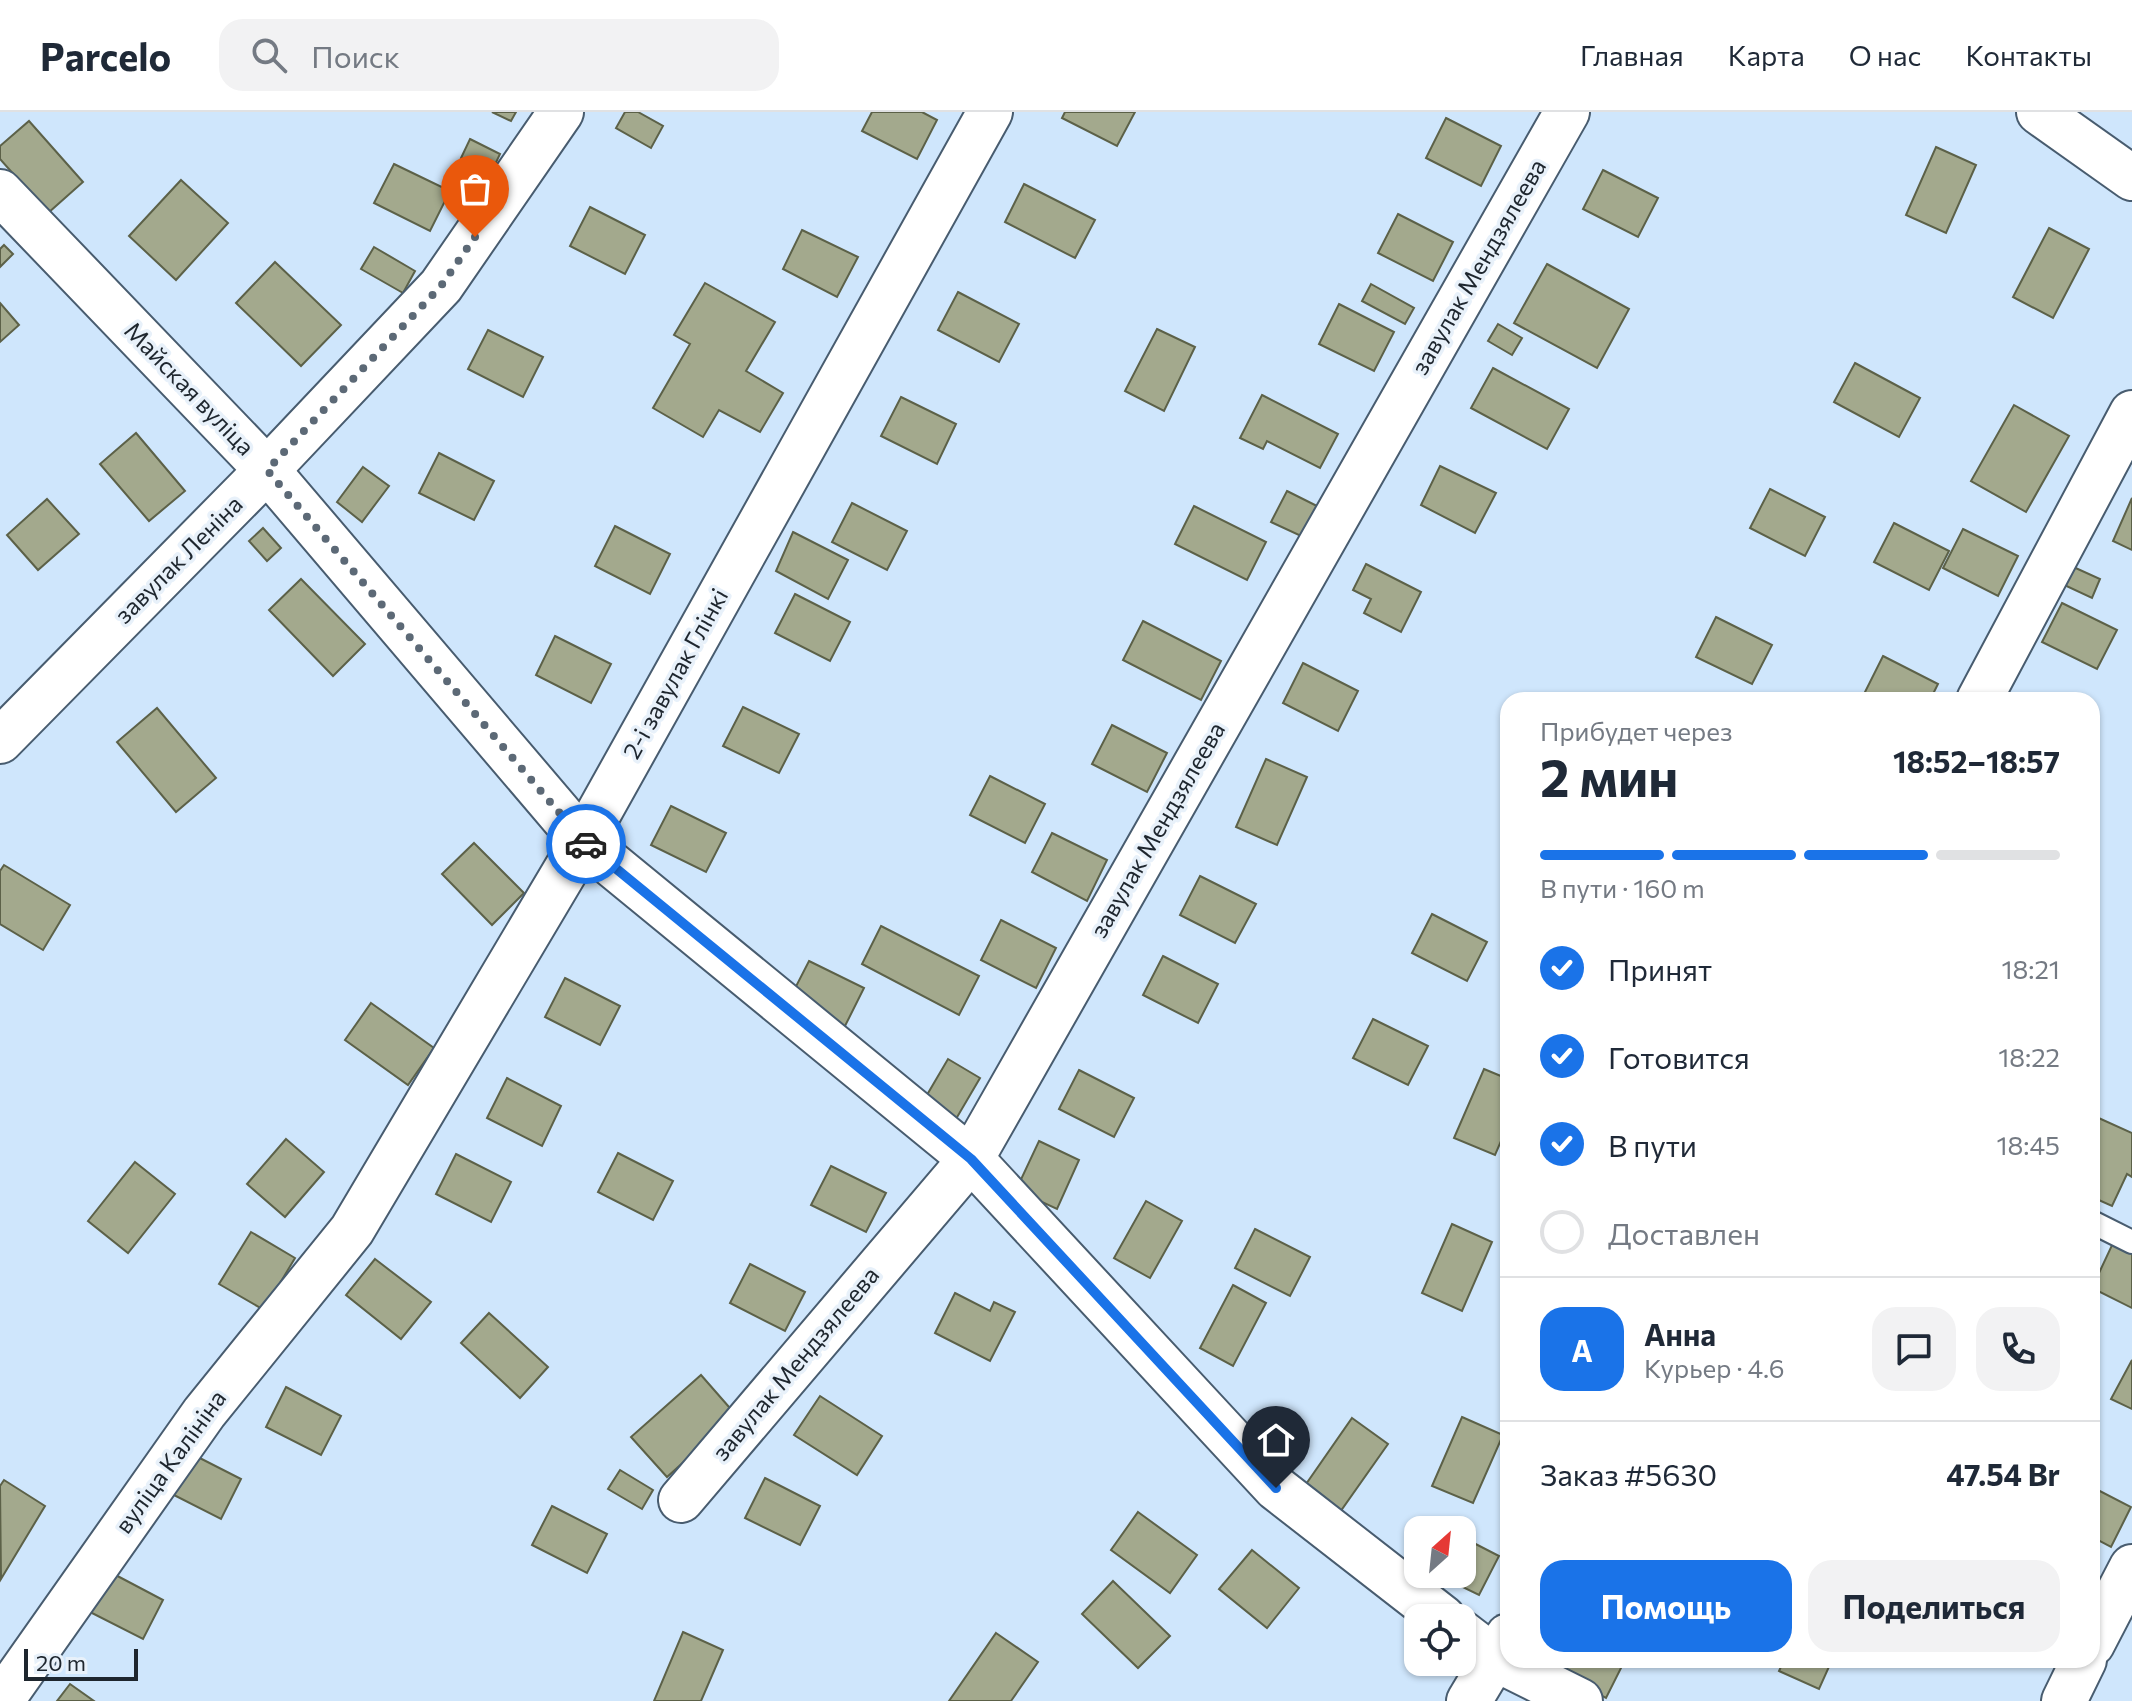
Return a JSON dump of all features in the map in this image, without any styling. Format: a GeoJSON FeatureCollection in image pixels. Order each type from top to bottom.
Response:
{"type":"FeatureCollection","features":[{"type":"Feature","properties":{"kind":"street","name":"завулак Леніна"},"geometry":{"type":"LineString","coordinates":[[0,741],[267,470],[441,286],[561,112]]}},
{"type":"Feature","properties":{"kind":"street","name":"2-і завулак Глінкі"},"geometry":{"type":"LineString","coordinates":[[352,1230],[583,841],[990,112]]}},
{"type":"Feature","properties":{"kind":"street","name":"завулак Мендзялеева"},"geometry":{"type":"LineString","coordinates":[[681,1500],[971,1159],[1567,112]]}},
{"type":"Feature","properties":{"kind":"street"},"geometry":{"type":"LineString","coordinates":[[2039,112],[2132,178]]}},
{"type":"Feature","properties":{"kind":"street","name":"Майская вуліца"},"geometry":{"type":"LineString","coordinates":[[0,192],[267,470],[583,841],[971,1159],[1276,1488],[1425,1604]]}},
{"type":"Feature","properties":{"kind":"street"},"geometry":{"type":"LineString","coordinates":[[1983,692],[2132,413]]}},
{"type":"Feature","properties":{"kind":"street","name":"вуліца Калініна"},"geometry":{"type":"LineString","coordinates":[[1,1701],[204,1413],[352,1230]]}},
{"type":"Feature","properties":{"kind":"street"},"geometry":{"type":"LineString","coordinates":[[2100,1629],[2132,1567]]}},
{"type":"Feature","properties":{"kind":"street"},"geometry":{"type":"LineString","coordinates":[[1476,1638],[1500,1647]]}},
{"type":"Feature","properties":{"kind":"street"},"geometry":{"type":"LineString","coordinates":[[1469,1701],[1500,1651]]}},
{"type":"Feature","properties":{"kind":"street"},"geometry":{"type":"LineString","coordinates":[[1531,1668],[1580,1701]]}},
{"type":"Feature","properties":{"kind":"street"},"geometry":{"type":"LineString","coordinates":[[2064,1701],[2080,1668]]}},
{"type":"Feature","properties":{"kind":"lane"},"geometry":{"type":"LineString","coordinates":[[2100,1226],[2132,1242]]}},
{"type":"Feature","properties":{"kind":"building"},"geometry":{"type":"Polygon","coordinates":[[[492,112],[516,112],[511,121],[492,112]]]}},
{"type":"Feature","properties":{"kind":"building"},"geometry":{"type":"Polygon","coordinates":[[[625,112],[638,112],[663,126],[651,148],[616,128],[625,112]]]}},
{"type":"Feature","properties":{"kind":"building"},"geometry":{"type":"Polygon","coordinates":[[[872,112],[922,112],[937,120],[917,159],[862,131],[872,112]]]}},
{"type":"Feature","properties":{"kind":"building"},"geometry":{"type":"Polygon","coordinates":[[[1065,112],[1135,112],[1117,146],[1062,118],[1065,112]]]}},
{"type":"Feature","properties":{"kind":"building"},"geometry":{"type":"Polygon","coordinates":[[[1446,118],[1501,146],[1481,186],[1426,158],[1446,118]]]}},
{"type":"Feature","properties":{"kind":"building"},"geometry":{"type":"Polygon","coordinates":[[[29,121],[83,182],[48,213],[0,159],[0,146],[29,121]]]}},
{"type":"Feature","properties":{"kind":"building"},"geometry":{"type":"Polygon","coordinates":[[[470,139],[500,154],[491,173],[461,158],[470,139]]]}},
{"type":"Feature","properties":{"kind":"building"},"geometry":{"type":"Polygon","coordinates":[[[1936,147],[1976,165],[1946,233],[1906,215],[1936,147]]]}},
{"type":"Feature","properties":{"kind":"building"},"geometry":{"type":"Polygon","coordinates":[[[394,164],[450,191],[430,231],[374,203],[394,164]]]}},
{"type":"Feature","properties":{"kind":"building"},"geometry":{"type":"Polygon","coordinates":[[[1603,170],[1658,198],[1638,237],[1583,209],[1603,170]]]}},
{"type":"Feature","properties":{"kind":"building"},"geometry":{"type":"Polygon","coordinates":[[[181,180],[228,223],[176,280],[129,236],[181,180]]]}},
{"type":"Feature","properties":{"kind":"building"},"geometry":{"type":"Polygon","coordinates":[[[1024,184],[1095,220],[1075,258],[1005,222],[1024,184]]]}},
{"type":"Feature","properties":{"kind":"building"},"geometry":{"type":"Polygon","coordinates":[[[590,207],[645,235],[625,274],[570,246],[590,207]]]}},
{"type":"Feature","properties":{"kind":"building"},"geometry":{"type":"Polygon","coordinates":[[[1398,214],[1453,242],[1433,281],[1378,253],[1398,214]]]}},
{"type":"Feature","properties":{"kind":"building"},"geometry":{"type":"Polygon","coordinates":[[[2049,228],[2089,249],[2053,318],[2013,297],[2049,228]]]}},
{"type":"Feature","properties":{"kind":"building"},"geometry":{"type":"Polygon","coordinates":[[[802,230],[858,257],[837,297],[783,269],[802,230]]]}},
{"type":"Feature","properties":{"kind":"building"},"geometry":{"type":"Polygon","coordinates":[[[4,245],[13,254],[0,267],[0,249],[4,245]]]}},
{"type":"Feature","properties":{"kind":"building"},"geometry":{"type":"Polygon","coordinates":[[[374,247],[415,271],[403,293],[361,269],[374,247]]]}},
{"type":"Feature","properties":{"kind":"building"},"geometry":{"type":"Polygon","coordinates":[[[275,262],[341,325],[301,366],[236,303],[275,262]]]}},
{"type":"Feature","properties":{"kind":"building"},"geometry":{"type":"Polygon","coordinates":[[[1547,264],[1629,309],[1597,368],[1514,323],[1547,264]]]}},
{"type":"Feature","properties":{"kind":"building"},"geometry":{"type":"Polygon","coordinates":[[[705,283],[775,322],[746,371],[783,393],[760,432],[719,410],[703,437],[653,408],[690,344],[674,335],[705,283]]]}},
{"type":"Feature","properties":{"kind":"building"},"geometry":{"type":"Polygon","coordinates":[[[1371,284],[1414,308],[1405,324],[1362,301],[1371,284]]]}},
{"type":"Feature","properties":{"kind":"building"},"geometry":{"type":"Polygon","coordinates":[[[958,292],[1019,324],[999,362],[938,330],[958,292]]]}},
{"type":"Feature","properties":{"kind":"building"},"geometry":{"type":"Polygon","coordinates":[[[0,303],[19,325],[0,342],[0,303]]]}},
{"type":"Feature","properties":{"kind":"building"},"geometry":{"type":"Polygon","coordinates":[[[1339,304],[1394,332],[1374,371],[1319,344],[1339,304]]]}},
{"type":"Feature","properties":{"kind":"building"},"geometry":{"type":"Polygon","coordinates":[[[1498,324],[1522,338],[1512,355],[1488,341],[1498,324]]]}},
{"type":"Feature","properties":{"kind":"building"},"geometry":{"type":"Polygon","coordinates":[[[1157,329],[1195,347],[1164,411],[1125,391],[1157,329]]]}},
{"type":"Feature","properties":{"kind":"building"},"geometry":{"type":"Polygon","coordinates":[[[488,330],[543,357],[523,397],[468,369],[488,330]]]}},
{"type":"Feature","properties":{"kind":"building"},"geometry":{"type":"Polygon","coordinates":[[[1855,363],[1920,398],[1899,437],[1834,402],[1855,363]]]}},
{"type":"Feature","properties":{"kind":"building"},"geometry":{"type":"Polygon","coordinates":[[[1493,368],[1569,409],[1547,449],[1471,408],[1493,368]]]}},
{"type":"Feature","properties":{"kind":"building"},"geometry":{"type":"Polygon","coordinates":[[[1262,395],[1338,434],[1320,468],[1267,441],[1263,449],[1240,438],[1262,395]]]}},
{"type":"Feature","properties":{"kind":"building"},"geometry":{"type":"Polygon","coordinates":[[[901,397],[956,424],[937,464],[881,436],[901,397]]]}},
{"type":"Feature","properties":{"kind":"building"},"geometry":{"type":"Polygon","coordinates":[[[2014,405],[2069,436],[2026,512],[1971,481],[2014,405]]]}},
{"type":"Feature","properties":{"kind":"building"},"geometry":{"type":"Polygon","coordinates":[[[136,433],[185,491],[149,521],[100,464],[136,433]]]}},
{"type":"Feature","properties":{"kind":"building"},"geometry":{"type":"Polygon","coordinates":[[[439,453],[494,481],[474,520],[419,493],[439,453]]]}},
{"type":"Feature","properties":{"kind":"building"},"geometry":{"type":"Polygon","coordinates":[[[1440,466],[1496,493],[1475,533],[1421,505],[1440,466]]]}},
{"type":"Feature","properties":{"kind":"building"},"geometry":{"type":"Polygon","coordinates":[[[363,467],[389,486],[362,522],[337,502],[363,467]]]}},
{"type":"Feature","properties":{"kind":"building"},"geometry":{"type":"Polygon","coordinates":[[[1770,489],[1825,517],[1805,556],[1750,528],[1770,489]]]}},
{"type":"Feature","properties":{"kind":"building"},"geometry":{"type":"Polygon","coordinates":[[[1287,491],[1317,506],[1301,536],[1271,522],[1287,491]]]}},
{"type":"Feature","properties":{"kind":"building"},"geometry":{"type":"Polygon","coordinates":[[[2132,498],[2132,550],[2113,541],[2132,498]]]}},
{"type":"Feature","properties":{"kind":"building"},"geometry":{"type":"Polygon","coordinates":[[[47,499],[79,534],[38,570],[7,535],[47,499]]]}},
{"type":"Feature","properties":{"kind":"building"},"geometry":{"type":"Polygon","coordinates":[[[852,503],[907,531],[887,570],[832,542],[852,503]]]}},
{"type":"Feature","properties":{"kind":"building"},"geometry":{"type":"Polygon","coordinates":[[[1194,506],[1266,542],[1247,580],[1175,544],[1194,506]]]}},
{"type":"Feature","properties":{"kind":"building"},"geometry":{"type":"Polygon","coordinates":[[[1894,523],[1949,551],[1929,590],[1874,562],[1894,523]]]}},
{"type":"Feature","properties":{"kind":"building"},"geometry":{"type":"Polygon","coordinates":[[[615,526],[670,554],[650,594],[595,566],[615,526]]]}},
{"type":"Feature","properties":{"kind":"building"},"geometry":{"type":"Polygon","coordinates":[[[263,528],[281,548],[267,561],[249,541],[263,528]]]}},
{"type":"Feature","properties":{"kind":"building"},"geometry":{"type":"Polygon","coordinates":[[[1963,529],[2018,556],[1998,596],[1943,568],[1963,529]]]}},
{"type":"Feature","properties":{"kind":"building"},"geometry":{"type":"Polygon","coordinates":[[[793,532],[848,560],[828,599],[776,571],[793,532]]]}},
{"type":"Feature","properties":{"kind":"building"},"geometry":{"type":"Polygon","coordinates":[[[1366,564],[1421,592],[1401,632],[1364,613],[1371,599],[1353,590],[1366,564]]]}},
{"type":"Feature","properties":{"kind":"building"},"geometry":{"type":"Polygon","coordinates":[[[2069,565],[2100,579],[2092,598],[2060,583],[2069,565]]]}},
{"type":"Feature","properties":{"kind":"building"},"geometry":{"type":"Polygon","coordinates":[[[301,579],[365,644],[333,676],[269,610],[301,579]]]}},
{"type":"Feature","properties":{"kind":"building"},"geometry":{"type":"Polygon","coordinates":[[[795,594],[850,622],[830,661],[775,633],[795,594]]]}},
{"type":"Feature","properties":{"kind":"building"},"geometry":{"type":"Polygon","coordinates":[[[2062,603],[2117,630],[2097,669],[2042,642],[2062,603]]]}},
{"type":"Feature","properties":{"kind":"building"},"geometry":{"type":"Polygon","coordinates":[[[1716,617],[1772,645],[1752,684],[1696,657],[1716,617]]]}},
{"type":"Feature","properties":{"kind":"building"},"geometry":{"type":"Polygon","coordinates":[[[1143,621],[1221,661],[1201,700],[1123,660],[1143,621]]]}},
{"type":"Feature","properties":{"kind":"building"},"geometry":{"type":"Polygon","coordinates":[[[555,636],[611,664],[591,703],[536,675],[555,636]]]}},
{"type":"Feature","properties":{"kind":"building"},"geometry":{"type":"Polygon","coordinates":[[[1883,656],[1938,684],[1934,692],[1865,692],[1883,656]]]}},
{"type":"Feature","properties":{"kind":"building"},"geometry":{"type":"Polygon","coordinates":[[[1303,663],[1358,691],[1338,731],[1283,703],[1303,663]]]}},
{"type":"Feature","properties":{"kind":"building"},"geometry":{"type":"Polygon","coordinates":[[[743,707],[799,734],[779,773],[723,746],[743,707]]]}},
{"type":"Feature","properties":{"kind":"building"},"geometry":{"type":"Polygon","coordinates":[[[157,708],[216,778],[176,812],[117,742],[157,708]]]}},
{"type":"Feature","properties":{"kind":"building"},"geometry":{"type":"Polygon","coordinates":[[[1112,725],[1167,753],[1147,792],[1092,764],[1112,725]]]}},
{"type":"Feature","properties":{"kind":"building"},"geometry":{"type":"Polygon","coordinates":[[[1266,759],[1307,777],[1277,845],[1236,827],[1266,759]]]}},
{"type":"Feature","properties":{"kind":"building"},"geometry":{"type":"Polygon","coordinates":[[[990,776],[1045,804],[1025,843],[970,815],[990,776]]]}},
{"type":"Feature","properties":{"kind":"building"},"geometry":{"type":"Polygon","coordinates":[[[671,806],[726,833],[706,872],[651,845],[671,806]]]}},
{"type":"Feature","properties":{"kind":"building"},"geometry":{"type":"Polygon","coordinates":[[[1052,833],[1107,860],[1087,901],[1032,872],[1052,833]]]}},
{"type":"Feature","properties":{"kind":"building"},"geometry":{"type":"Polygon","coordinates":[[[474,843],[524,893],[492,925],[442,874],[474,843]]]}},
{"type":"Feature","properties":{"kind":"building"},"geometry":{"type":"Polygon","coordinates":[[[4,865],[70,905],[43,950],[0,924],[0,871],[4,865]]]}},
{"type":"Feature","properties":{"kind":"building"},"geometry":{"type":"Polygon","coordinates":[[[1200,876],[1256,904],[1235,943],[1180,915],[1200,876]]]}},
{"type":"Feature","properties":{"kind":"building"},"geometry":{"type":"Polygon","coordinates":[[[1432,914],[1487,942],[1467,981],[1412,953],[1432,914]]]}},
{"type":"Feature","properties":{"kind":"building"},"geometry":{"type":"Polygon","coordinates":[[[1001,920],[1056,948],[1036,988],[981,960],[1001,920]]]}},
{"type":"Feature","properties":{"kind":"building"},"geometry":{"type":"Polygon","coordinates":[[[881,926],[979,976],[959,1015],[862,964],[881,926]]]}},
{"type":"Feature","properties":{"kind":"building"},"geometry":{"type":"Polygon","coordinates":[[[1163,956],[1218,984],[1198,1023],[1143,995],[1163,956]]]}},
{"type":"Feature","properties":{"kind":"building"},"geometry":{"type":"Polygon","coordinates":[[[809,961],[864,988],[844,1028],[789,1000],[809,961]]]}},
{"type":"Feature","properties":{"kind":"building"},"geometry":{"type":"Polygon","coordinates":[[[565,978],[620,1006],[600,1045],[545,1017],[565,978]]]}},
{"type":"Feature","properties":{"kind":"building"},"geometry":{"type":"Polygon","coordinates":[[[371,1003],[434,1048],[408,1085],[345,1040],[371,1003]]]}},
{"type":"Feature","properties":{"kind":"building"},"geometry":{"type":"Polygon","coordinates":[[[1373,1019],[1428,1046],[1408,1085],[1353,1058],[1373,1019]]]}},
{"type":"Feature","properties":{"kind":"building"},"geometry":{"type":"Polygon","coordinates":[[[948,1059],[980,1078],[956,1119],[924,1100],[948,1059]]]}},
{"type":"Feature","properties":{"kind":"building"},"geometry":{"type":"Polygon","coordinates":[[[1484,1069],[1500,1076],[1500,1143],[1495,1155],[1454,1138],[1484,1069]]]}},
{"type":"Feature","properties":{"kind":"building"},"geometry":{"type":"Polygon","coordinates":[[[1079,1070],[1134,1098],[1114,1137],[1059,1109],[1079,1070]]]}},
{"type":"Feature","properties":{"kind":"building"},"geometry":{"type":"Polygon","coordinates":[[[507,1078],[561,1106],[542,1146],[487,1118],[507,1078]]]}},
{"type":"Feature","properties":{"kind":"building"},"geometry":{"type":"Polygon","coordinates":[[[2100,1119],[2132,1133],[2132,1177],[2127,1174],[2112,1206],[2100,1201],[2100,1119]]]}},
{"type":"Feature","properties":{"kind":"building"},"geometry":{"type":"Polygon","coordinates":[[[286,1139],[324,1172],[285,1217],[247,1184],[286,1139]]]}},
{"type":"Feature","properties":{"kind":"building"},"geometry":{"type":"Polygon","coordinates":[[[1039,1141],[1079,1160],[1057,1209],[1016,1190],[1039,1141]]]}},
{"type":"Feature","properties":{"kind":"building"},"geometry":{"type":"Polygon","coordinates":[[[618,1153],[673,1181],[653,1220],[598,1192],[618,1153]]]}},
{"type":"Feature","properties":{"kind":"building"},"geometry":{"type":"Polygon","coordinates":[[[456,1154],[511,1182],[491,1222],[436,1194],[456,1154]]]}},
{"type":"Feature","properties":{"kind":"building"},"geometry":{"type":"Polygon","coordinates":[[[135,1162],[175,1194],[128,1253],[88,1221],[135,1162]]]}},
{"type":"Feature","properties":{"kind":"building"},"geometry":{"type":"Polygon","coordinates":[[[831,1166],[886,1193],[866,1232],[811,1205],[831,1166]]]}},
{"type":"Feature","properties":{"kind":"building"},"geometry":{"type":"Polygon","coordinates":[[[1146,1201],[1182,1221],[1150,1278],[1114,1258],[1146,1201]]]}},
{"type":"Feature","properties":{"kind":"building"},"geometry":{"type":"Polygon","coordinates":[[[1452,1224],[1492,1242],[1462,1311],[1422,1293],[1452,1224]]]}},
{"type":"Feature","properties":{"kind":"building"},"geometry":{"type":"Polygon","coordinates":[[[1255,1229],[1310,1257],[1290,1296],[1235,1268],[1255,1229]]]}},
{"type":"Feature","properties":{"kind":"building"},"geometry":{"type":"Polygon","coordinates":[[[251,1232],[295,1258],[264,1310],[219,1284],[251,1232]]]}},
{"type":"Feature","properties":{"kind":"building"},"geometry":{"type":"Polygon","coordinates":[[[2113,1243],[2132,1253],[2132,1308],[2100,1292],[2100,1271],[2113,1243]]]}},
{"type":"Feature","properties":{"kind":"building"},"geometry":{"type":"Polygon","coordinates":[[[375,1259],[431,1302],[401,1339],[346,1295],[375,1259]]]}},
{"type":"Feature","properties":{"kind":"building"},"geometry":{"type":"Polygon","coordinates":[[[750,1264],[805,1292],[785,1331],[730,1303],[750,1264]]]}},
{"type":"Feature","properties":{"kind":"building"},"geometry":{"type":"Polygon","coordinates":[[[1233,1285],[1266,1303],[1233,1366],[1200,1348],[1233,1285]]]}},
{"type":"Feature","properties":{"kind":"building"},"geometry":{"type":"Polygon","coordinates":[[[955,1293],[990,1311],[994,1302],[1015,1312],[990,1361],[935,1333],[955,1293]]]}},
{"type":"Feature","properties":{"kind":"building"},"geometry":{"type":"Polygon","coordinates":[[[489,1313],[548,1367],[520,1398],[461,1343],[489,1313]]]}},
{"type":"Feature","properties":{"kind":"building"},"geometry":{"type":"Polygon","coordinates":[[[2132,1360],[2132,1409],[2111,1399],[2132,1360]]]}},
{"type":"Feature","properties":{"kind":"building"},"geometry":{"type":"Polygon","coordinates":[[[701,1375],[736,1415],[667,1477],[631,1437],[701,1375]]]}},
{"type":"Feature","properties":{"kind":"building"},"geometry":{"type":"Polygon","coordinates":[[[286,1387],[341,1416],[321,1455],[266,1427],[286,1387]]]}},
{"type":"Feature","properties":{"kind":"building"},"geometry":{"type":"Polygon","coordinates":[[[820,1396],[882,1436],[857,1475],[794,1435],[820,1396]]]}},
{"type":"Feature","properties":{"kind":"building"},"geometry":{"type":"Polygon","coordinates":[[[1462,1417],[1500,1434],[1500,1442],[1473,1503],[1432,1486],[1462,1417]]]}},
{"type":"Feature","properties":{"kind":"building"},"geometry":{"type":"Polygon","coordinates":[[[1352,1418],[1388,1444],[1340,1512],[1304,1487],[1352,1418]]]}},
{"type":"Feature","properties":{"kind":"building"},"geometry":{"type":"Polygon","coordinates":[[[186,1451],[241,1479],[221,1519],[166,1491],[186,1451]]]}},
{"type":"Feature","properties":{"kind":"building"},"geometry":{"type":"Polygon","coordinates":[[[620,1470],[653,1490],[642,1509],[608,1489],[620,1470]]]}},
{"type":"Feature","properties":{"kind":"building"},"geometry":{"type":"Polygon","coordinates":[[[765,1478],[820,1506],[800,1545],[745,1518],[765,1478]]]}},
{"type":"Feature","properties":{"kind":"building"},"geometry":{"type":"Polygon","coordinates":[[[4,1480],[45,1506],[1,1579],[0,1486],[4,1480]]]}},
{"type":"Feature","properties":{"kind":"building"},"geometry":{"type":"Polygon","coordinates":[[[2100,1491],[2131,1507],[2111,1547],[2100,1541],[2100,1491]]]}},
{"type":"Feature","properties":{"kind":"building"},"geometry":{"type":"Polygon","coordinates":[[[552,1506],[607,1534],[587,1573],[532,1545],[552,1506]]]}},
{"type":"Feature","properties":{"kind":"building"},"geometry":{"type":"Polygon","coordinates":[[[1138,1512],[1197,1555],[1170,1593],[1111,1550],[1138,1512]]]}},
{"type":"Feature","properties":{"kind":"building"},"geometry":{"type":"Polygon","coordinates":[[[1476,1544],[1499,1556],[1479,1595],[1465,1588],[1476,1588],[1476,1544]]]}},
{"type":"Feature","properties":{"kind":"building"},"geometry":{"type":"Polygon","coordinates":[[[1252,1550],[1299,1588],[1267,1628],[1219,1589],[1252,1550]]]}},
{"type":"Feature","properties":{"kind":"building"},"geometry":{"type":"Polygon","coordinates":[[[108,1571],[163,1600],[143,1639],[88,1611],[108,1571]]]}},
{"type":"Feature","properties":{"kind":"building"},"geometry":{"type":"Polygon","coordinates":[[[1113,1581],[1170,1636],[1138,1668],[1082,1614],[1113,1581]]]}},
{"type":"Feature","properties":{"kind":"building"},"geometry":{"type":"Polygon","coordinates":[[[683,1632],[723,1650],[701,1701],[654,1701],[683,1632]]]}},
{"type":"Feature","properties":{"kind":"building"},"geometry":{"type":"Polygon","coordinates":[[[996,1633],[1038,1662],[1011,1701],[949,1701],[996,1633]]]}},
{"type":"Feature","properties":{"kind":"building"},"geometry":{"type":"Polygon","coordinates":[[[1552,1668],[1621,1668],[1606,1698],[1552,1668]]]}},
{"type":"Feature","properties":{"kind":"building"},"geometry":{"type":"Polygon","coordinates":[[[1780,1668],[1828,1668],[1819,1689],[1779,1671],[1780,1668]]]}},
{"type":"Feature","properties":{"kind":"building"},"geometry":{"type":"Polygon","coordinates":[[[70,1684],[94,1701],[57,1701],[70,1684]]]}},
{"type":"Feature","properties":{"kind":"way so far"},"geometry":{"type":"LineString","coordinates":[[475,237],[441,286],[267,470],[586,844]]}},
{"type":"Feature","properties":{"kind":"route"},"geometry":{"type":"LineString","coordinates":[[586,844],[971,1159],[1276,1488]]}}]}
